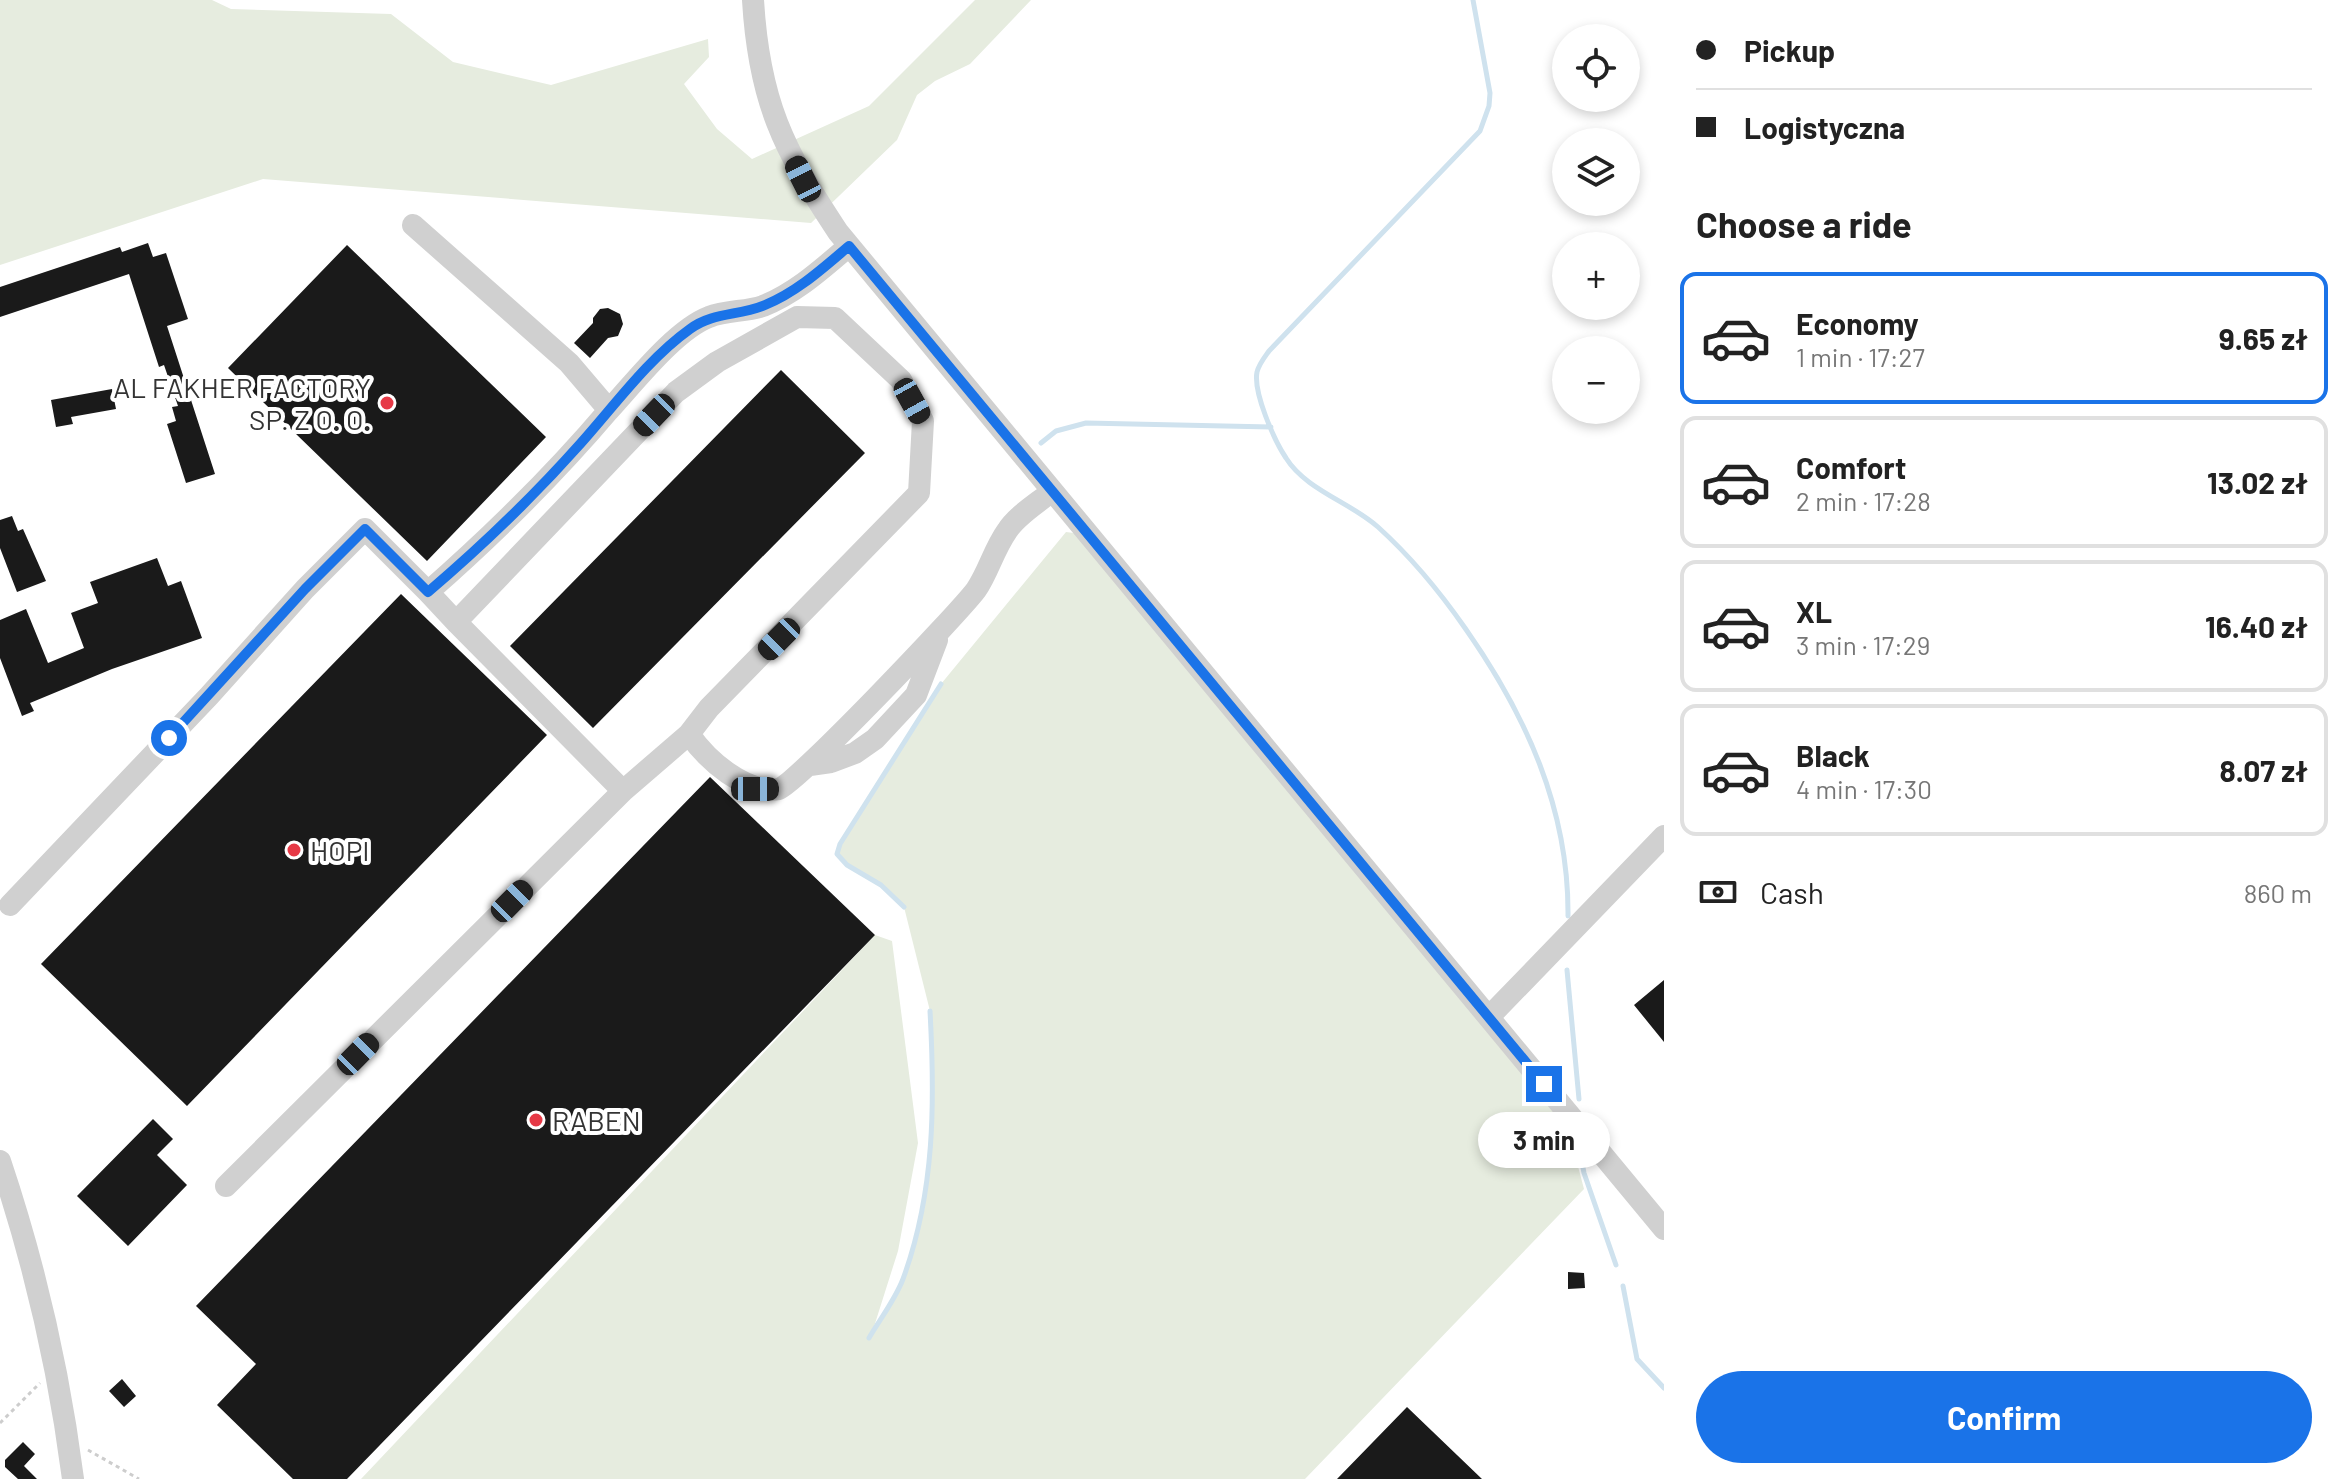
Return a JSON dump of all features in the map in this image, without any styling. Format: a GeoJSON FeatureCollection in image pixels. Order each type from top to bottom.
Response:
{"type":"FeatureCollection","features":[{"type":"Feature","properties":{"kind":"street"},"geometry":{"type":"LineString","coordinates":[[753,0],[756,46],[777,128],[803,179],[849,246],[1664,1229]]}},
{"type":"Feature","properties":{"kind":"street"},"geometry":{"type":"LineString","coordinates":[[413,225],[569,363],[609,410]]}},
{"type":"Feature","properties":{"kind":"street"},"geometry":{"type":"LineString","coordinates":[[428,592],[483,544],[542,485],[657,358],[688,330],[709,317],[761,307],[786,295],[849,246]]}},
{"type":"Feature","properties":{"kind":"street"},"geometry":{"type":"LineString","coordinates":[[226,1186],[623,791],[689,734],[709,708],[919,493],[923,421],[901,380],[835,318],[797,317],[717,362],[676,392],[456,622]]}},
{"type":"Feature","properties":{"kind":"street"},"geometry":{"type":"LineString","coordinates":[[689,734],[724,769],[755,789],[782,789],[810,765],[831,762],[855,753],[875,739],[916,695],[938,639],[978,587],[991,556],[1009,528],[1052,491]]}},
{"type":"Feature","properties":{"kind":"street"},"geometry":{"type":"LineString","coordinates":[[10,905],[209,696],[305,589],[365,529],[623,791]]}},
{"type":"Feature","properties":{"kind":"street"},"geometry":{"type":"LineString","coordinates":[[1489,1017],[1664,836]]}},
{"type":"Feature","properties":{"kind":"street"},"geometry":{"type":"LineString","coordinates":[[0,1161],[34,1271],[58,1375],[73,1479]]}},
{"type":"Feature","properties":{"kind":"path"},"geometry":{"type":"LineString","coordinates":[[0,1423],[40,1382],[58,1375]]}},
{"type":"Feature","properties":{"kind":"path"},"geometry":{"type":"LineString","coordinates":[[69,1450],[84,1448],[139,1479]]}},
{"type":"Feature","properties":{"kind":"shaded area"},"geometry":{"type":"Polygon","coordinates":[[[0,0],[212,0],[231,9],[391,14],[453,62],[551,85],[708,39],[709,57],[684,84],[717,129],[752,159],[869,106],[975,0],[1031,0],[970,64],[935,81],[917,95],[897,140],[811,223],[263,179],[0,265],[0,0]]]}},
{"type":"Feature","properties":{"kind":"shaded area"},"geometry":{"type":"Polygon","coordinates":[[[1066,532],[1089,535],[1562,1106],[1584,1189],[1305,1479],[361,1479],[875,935],[892,941],[918,1143],[898,1251],[872,1333],[902,1282],[924,1210],[932,1142],[930,1011],[904,907],[881,885],[847,865],[837,854],[840,844],[941,684],[1066,532]]]}},
{"type":"Feature","properties":{"kind":"building"},"geometry":{"type":"Polygon","coordinates":[[[148,243],[153,257],[166,253],[188,319],[167,326],[215,474],[186,483],[167,424],[176,421],[172,407],[178,406],[164,365],[159,367],[129,274],[0,317],[0,287],[120,247],[122,252],[148,243]]]}},
{"type":"Feature","properties":{"kind":"building","name":"AL FAKHER FACTORY SP. Z O. O."},"geometry":{"type":"Polygon","coordinates":[[[347,245],[546,437],[427,561],[228,368],[347,245]]]}},
{"type":"Feature","properties":{"kind":"building"},"geometry":{"type":"Polygon","coordinates":[[[608,308],[620,314],[623,324],[618,336],[608,338],[590,358],[574,343],[593,323],[600,309],[608,308]]]}},
{"type":"Feature","properties":{"kind":"building"},"geometry":{"type":"Polygon","coordinates":[[[781,370],[865,453],[593,728],[510,646],[781,370]]]}},
{"type":"Feature","properties":{"kind":"building"},"geometry":{"type":"Polygon","coordinates":[[[112,389],[116,409],[71,417],[73,424],[56,427],[51,400],[112,389]]]}},
{"type":"Feature","properties":{"kind":"building"},"geometry":{"type":"Polygon","coordinates":[[[12,516],[18,531],[23,529],[46,581],[17,592],[0,548],[0,520],[12,516]]]}},
{"type":"Feature","properties":{"kind":"building"},"geometry":{"type":"Polygon","coordinates":[[[157,558],[168,586],[181,581],[202,638],[112,669],[30,703],[34,711],[22,716],[0,658],[0,620],[26,609],[48,663],[84,648],[71,613],[98,603],[90,582],[157,558]]]}},
{"type":"Feature","properties":{"kind":"building","name":"HOPI"},"geometry":{"type":"Polygon","coordinates":[[[401,594],[547,735],[187,1106],[41,964],[401,594]]]}},
{"type":"Feature","properties":{"kind":"building","name":"RABEN"},"geometry":{"type":"Polygon","coordinates":[[[710,777],[875,935],[347,1479],[293,1479],[217,1405],[256,1364],[196,1306],[710,777]]]}},
{"type":"Feature","properties":{"kind":"building"},"geometry":{"type":"Polygon","coordinates":[[[1664,980],[1664,1042],[1634,1005],[1664,980]]]}},
{"type":"Feature","properties":{"kind":"building"},"geometry":{"type":"Polygon","coordinates":[[[153,1119],[173,1139],[157,1155],[187,1185],[128,1246],[77,1196],[153,1119]]]}},
{"type":"Feature","properties":{"kind":"building"},"geometry":{"type":"Polygon","coordinates":[[[1568,1272],[1584,1273],[1585,1288],[1568,1289],[1568,1272]]]}},
{"type":"Feature","properties":{"kind":"building"},"geometry":{"type":"Polygon","coordinates":[[[122,1379],[136,1396],[124,1407],[109,1391],[122,1379]]]}},
{"type":"Feature","properties":{"kind":"building"},"geometry":{"type":"Polygon","coordinates":[[[1407,1407],[1482,1479],[1337,1479],[1407,1407]]]}},
{"type":"Feature","properties":{"kind":"building"},"geometry":{"type":"Polygon","coordinates":[[[23,1442],[35,1454],[24,1466],[37,1479],[18,1479],[5,1467],[5,1460],[23,1442]]]}},
{"type":"Feature","properties":{"kind":"waterway"},"geometry":{"type":"LineString","coordinates":[[1473,0],[1490,93],[1480,131],[1269,351],[1257,372],[1258,391],[1270,428],[1295,469],[1305,479],[1367,518],[1402,550],[1455,615],[1487,661],[1525,729],[1552,801],[1561,838],[1568,916]]}},
{"type":"Feature","properties":{"kind":"waterway"},"geometry":{"type":"LineString","coordinates":[[1041,443],[1056,431],[1086,423],[1271,427]]}},
{"type":"Feature","properties":{"kind":"waterway"},"geometry":{"type":"LineString","coordinates":[[904,907],[881,885],[847,865],[837,854],[840,844],[941,684]]}},
{"type":"Feature","properties":{"kind":"waterway"},"geometry":{"type":"LineString","coordinates":[[1567,970],[1579,1099]]}},
{"type":"Feature","properties":{"kind":"waterway"},"geometry":{"type":"LineString","coordinates":[[869,1338],[903,1279],[921,1213],[932,1113],[930,1011]]}},
{"type":"Feature","properties":{"kind":"waterway"},"geometry":{"type":"LineString","coordinates":[[1580,1152],[1584,1173],[1616,1265]]}},
{"type":"Feature","properties":{"kind":"waterway"},"geometry":{"type":"LineString","coordinates":[[1623,1286],[1637,1359],[1664,1388]]}},
{"type":"Feature","properties":{"kind":"place","name":"AL FAKHER FACTORY SP. Z O. O."},"geometry":{"type":"Point","coordinates":[387,403]}},
{"type":"Feature","properties":{"kind":"place","name":"HOPI"},"geometry":{"type":"Point","coordinates":[294,850]}},
{"type":"Feature","properties":{"kind":"place","name":"RABEN"},"geometry":{"type":"Point","coordinates":[536,1120]}},
{"type":"Feature","properties":{"kind":"route"},"geometry":{"type":"LineString","coordinates":[[169,738],[305,589],[365,529],[428,592],[483,544],[542,485],[657,358],[688,330],[709,317],[761,307],[786,295],[849,246],[1544,1084]]}}]}
